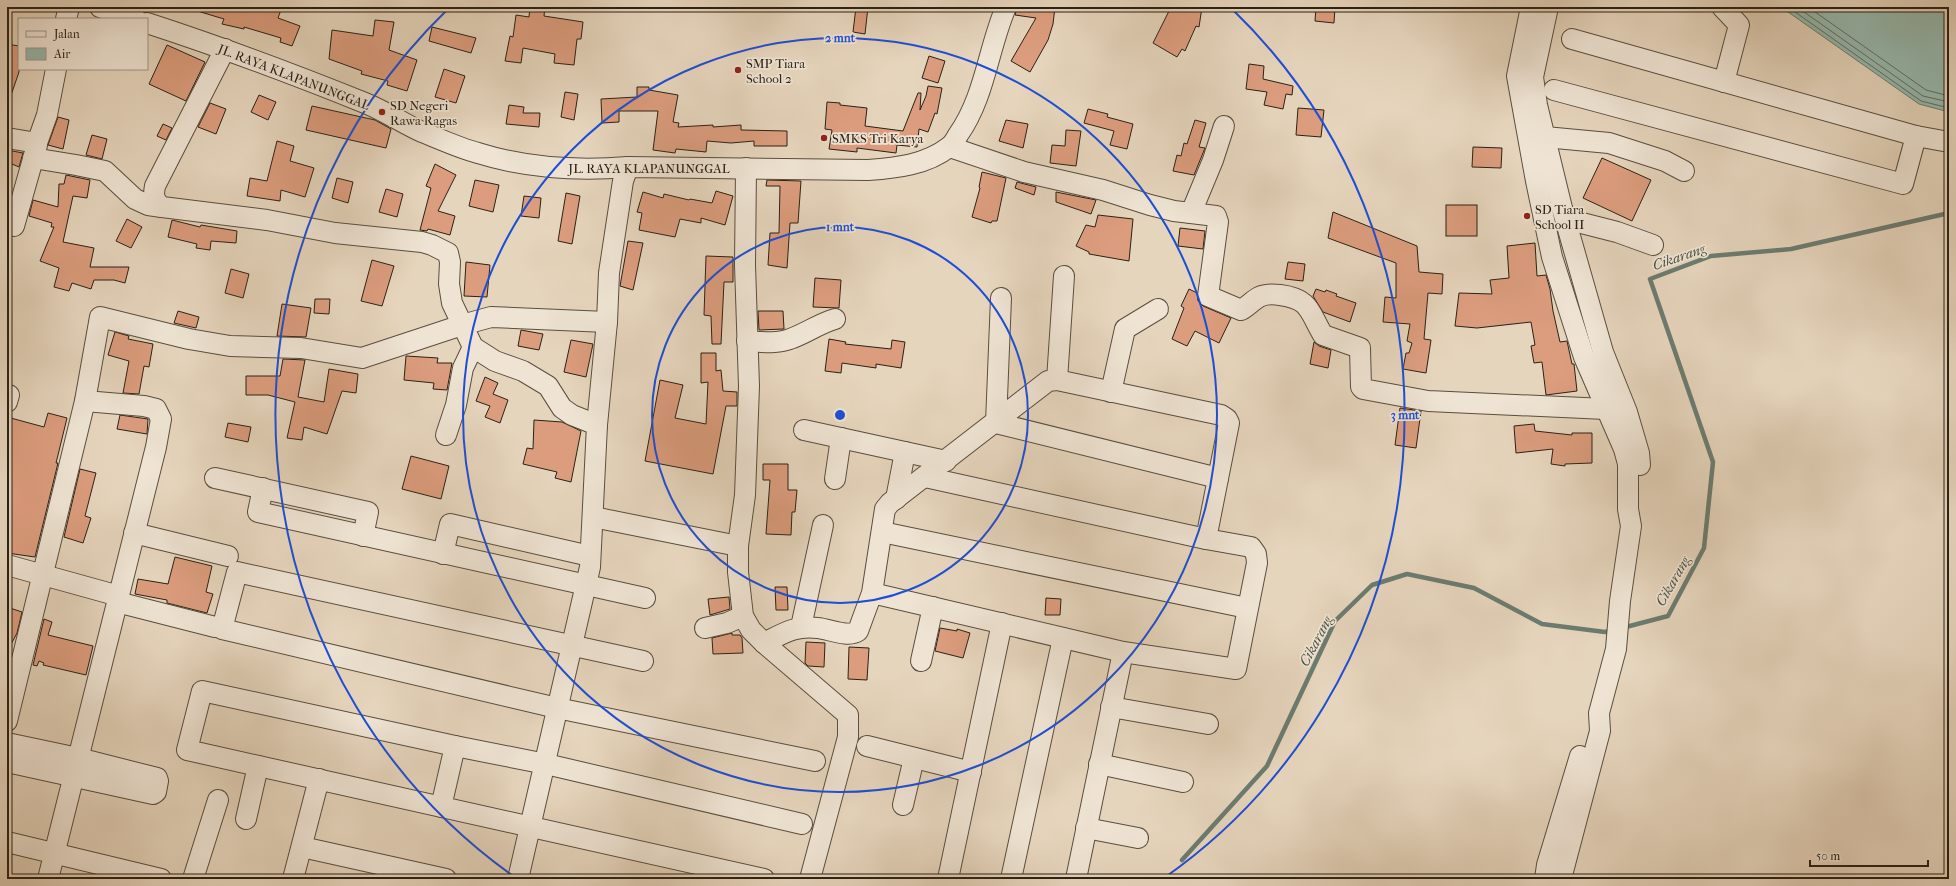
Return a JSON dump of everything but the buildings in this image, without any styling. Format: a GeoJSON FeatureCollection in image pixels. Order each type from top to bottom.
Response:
{"type":"FeatureCollection","features":[{"type":"Feature","properties":{"kind":"street"},"geometry":{"type":"LineString","coordinates":[[66,18],[69,7]]}},
{"type":"Feature","properties":{"kind":"street"},"geometry":{"type":"LineString","coordinates":[[100,7],[133,18]]}},
{"type":"Feature","properties":{"kind":"street","name":"JL. RAYA KLAPANUNGGAL"},"geometry":{"type":"LineString","coordinates":[[148,23],[225,49],[367,104],[420,131],[478,154],[512,161],[554,167],[591,170],[628,167],[868,170],[904,167],[934,156],[950,147],[967,122],[980,93],[1000,20],[1006,7]]}},
{"type":"Feature","properties":{"kind":"street"},"geometry":{"type":"LineString","coordinates":[[1531,7],[1517,76],[1536,181],[1552,257],[1584,357],[1606,410],[1615,425],[1628,464],[1628,509],[1631,526],[1620,601],[1616,649],[1599,712],[1600,731],[1560,879]]}},
{"type":"Feature","properties":{"kind":"street"},"geometry":{"type":"LineString","coordinates":[[1548,7],[1533,77],[1537,105],[1566,219],[1603,352],[1627,412],[1639,453],[1642,494],[1639,514],[1631,526]]}},
{"type":"Feature","properties":{"kind":"street"},"geometry":{"type":"LineString","coordinates":[[1722,7],[1738,25],[1724,82]]}},
{"type":"Feature","properties":{"kind":"street"},"geometry":{"type":"LineString","coordinates":[[1572,39],[1916,136],[1949,142]]}},
{"type":"Feature","properties":{"kind":"street"},"geometry":{"type":"LineString","coordinates":[[162,208],[156,203],[154,197],[154,186],[225,49]]}},
{"type":"Feature","properties":{"kind":"street"},"geometry":{"type":"LineString","coordinates":[[14,226],[35,151],[47,115],[56,70]]}},
{"type":"Feature","properties":{"kind":"street"},"geometry":{"type":"LineString","coordinates":[[1554,90],[1903,184],[1916,136]]}},
{"type":"Feature","properties":{"kind":"street"},"geometry":{"type":"LineString","coordinates":[[1191,213],[1213,160],[1224,126]]}},
{"type":"Feature","properties":{"kind":"street"},"geometry":{"type":"LineString","coordinates":[[7,138],[35,151],[104,171],[135,199],[148,205],[162,208],[267,220],[335,233],[432,245],[448,253],[450,262],[449,284],[452,302],[473,346],[495,361],[523,371],[548,386],[562,408],[572,415],[597,425]]}},
{"type":"Feature","properties":{"kind":"street"},"geometry":{"type":"LineString","coordinates":[[1545,138],[1609,143],[1665,161],[1684,171]]}},
{"type":"Feature","properties":{"kind":"street"},"geometry":{"type":"LineString","coordinates":[[950,147],[1031,174],[1103,190],[1156,207],[1216,216],[1218,219],[1208,296],[1241,310],[1259,297],[1265,295],[1290,296],[1304,302],[1323,334],[1360,348],[1362,389],[1428,401],[1606,410]]}},
{"type":"Feature","properties":{"kind":"street"},"geometry":{"type":"LineString","coordinates":[[518,879],[546,764],[557,708],[590,567],[597,425],[607,322],[609,273],[623,181],[628,167]]}},
{"type":"Feature","properties":{"kind":"street"},"geometry":{"type":"LineString","coordinates":[[746,168],[745,264],[749,386],[745,495],[738,546],[739,584],[743,616],[751,630],[764,643],[848,715],[848,737],[810,879]]}},
{"type":"Feature","properties":{"kind":"street"},"geometry":{"type":"LineString","coordinates":[[1536,181],[1555,176]]}},
{"type":"Feature","properties":{"kind":"street"},"geometry":{"type":"LineString","coordinates":[[1566,219],[1617,232],[1653,245]]}},
{"type":"Feature","properties":{"kind":"street"},"geometry":{"type":"LineString","coordinates":[[1057,380],[1064,276]]}},
{"type":"Feature","properties":{"kind":"street"},"geometry":{"type":"LineString","coordinates":[[996,422],[1001,298]]}},
{"type":"Feature","properties":{"kind":"street"},"geometry":{"type":"LineString","coordinates":[[1112,392],[1125,329],[1158,309]]}},
{"type":"Feature","properties":{"kind":"street"},"geometry":{"type":"LineString","coordinates":[[7,721],[85,401],[100,317],[189,339],[230,346],[301,348],[362,358],[462,325],[492,317],[607,322]]}},
{"type":"Feature","properties":{"kind":"street"},"geometry":{"type":"LineString","coordinates":[[747,341],[767,343],[789,340],[821,323],[836,319]]}},
{"type":"Feature","properties":{"kind":"street"},"geometry":{"type":"LineString","coordinates":[[446,435],[457,401],[463,368],[473,346]]}},
{"type":"Feature","properties":{"kind":"street"},"geometry":{"type":"LineString","coordinates":[[764,643],[801,627],[854,633],[861,626],[872,593],[885,509],[1048,381],[1057,380],[1224,417],[1229,422],[1206,539]]}},
{"type":"Feature","properties":{"kind":"street"},"geometry":{"type":"LineString","coordinates":[[48,879],[156,447],[161,419],[156,410],[144,406],[85,401]]}},
{"type":"Feature","properties":{"kind":"street"},"geometry":{"type":"LineString","coordinates":[[996,422],[1218,478]]}},
{"type":"Feature","properties":{"kind":"street"},"geometry":{"type":"LineString","coordinates":[[804,430],[946,461]]}},
{"type":"Feature","properties":{"kind":"street"},"geometry":{"type":"LineString","coordinates":[[835,479],[841,438]]}},
{"type":"Feature","properties":{"kind":"street"},"geometry":{"type":"LineString","coordinates":[[896,499],[905,452]]}},
{"type":"Feature","properties":{"kind":"street"},"geometry":{"type":"LineString","coordinates":[[872,593],[1123,652],[1236,669],[1256,563],[1256,554],[1251,547],[1206,539],[925,477]]}},
{"type":"Feature","properties":{"kind":"street"},"geometry":{"type":"LineString","coordinates":[[215,478],[263,488],[258,512],[585,586],[645,598]]}},
{"type":"Feature","properties":{"kind":"street"},"geometry":{"type":"LineString","coordinates":[[593,517],[738,546]]}},
{"type":"Feature","properties":{"kind":"street"},"geometry":{"type":"LineString","coordinates":[[442,554],[450,524],[590,556]]}},
{"type":"Feature","properties":{"kind":"street"},"geometry":{"type":"LineString","coordinates":[[801,627],[824,525]]}},
{"type":"Feature","properties":{"kind":"street"},"geometry":{"type":"LineString","coordinates":[[882,532],[1247,608]]}},
{"type":"Feature","properties":{"kind":"street"},"geometry":{"type":"LineString","coordinates":[[134,533],[228,556]]}},
{"type":"Feature","properties":{"kind":"street"},"geometry":{"type":"LineString","coordinates":[[7,565],[216,627]]}},
{"type":"Feature","properties":{"kind":"street"},"geometry":{"type":"LineString","coordinates":[[643,662],[237,572],[222,629],[557,708],[815,761]]}},
{"type":"Feature","properties":{"kind":"street"},"geometry":{"type":"LineString","coordinates":[[921,661],[933,607]]}},
{"type":"Feature","properties":{"kind":"street"},"geometry":{"type":"LineString","coordinates":[[705,628],[727,623],[743,616]]}},
{"type":"Feature","properties":{"kind":"street"},"geometry":{"type":"LineString","coordinates":[[948,879],[1002,624]]}},
{"type":"Feature","properties":{"kind":"street"},"geometry":{"type":"LineString","coordinates":[[1011,879],[1063,638]]}},
{"type":"Feature","properties":{"kind":"street"},"geometry":{"type":"LineString","coordinates":[[1076,879],[1123,652]]}},
{"type":"Feature","properties":{"kind":"street"},"geometry":{"type":"LineString","coordinates":[[764,879],[187,750],[202,691],[455,746],[546,764],[802,824]]}},
{"type":"Feature","properties":{"kind":"street"},"geometry":{"type":"LineString","coordinates":[[1112,707],[1208,724]]}},
{"type":"Feature","properties":{"kind":"street"},"geometry":{"type":"LineString","coordinates":[[1545,879],[1547,865],[1588,728],[1599,712]]}},
{"type":"Feature","properties":{"kind":"street"},"geometry":{"type":"LineString","coordinates":[[7,743],[78,758],[157,778],[158,781],[156,792],[153,794],[7,762]]}},
{"type":"Feature","properties":{"kind":"street"},"geometry":{"type":"LineString","coordinates":[[441,807],[455,746]]}},
{"type":"Feature","properties":{"kind":"street"},"geometry":{"type":"LineString","coordinates":[[867,746],[971,772]]}},
{"type":"Feature","properties":{"kind":"street"},"geometry":{"type":"LineString","coordinates":[[903,805],[914,758]]}},
{"type":"Feature","properties":{"kind":"street"},"geometry":{"type":"LineString","coordinates":[[1100,764],[1183,782]]}},
{"type":"Feature","properties":{"kind":"street"},"geometry":{"type":"LineString","coordinates":[[246,819],[258,766]]}},
{"type":"Feature","properties":{"kind":"street"},"geometry":{"type":"LineString","coordinates":[[293,879],[319,779]]}},
{"type":"Feature","properties":{"kind":"street"},"geometry":{"type":"LineString","coordinates":[[193,879],[218,800]]}},
{"type":"Feature","properties":{"kind":"street"},"geometry":{"type":"LineString","coordinates":[[1086,828],[1138,838]]}},
{"type":"Feature","properties":{"kind":"street"},"geometry":{"type":"LineString","coordinates":[[7,842],[161,879]]}},
{"type":"Feature","properties":{"kind":"street"},"geometry":{"type":"LineString","coordinates":[[302,847],[446,879]]}},
{"type":"Feature","properties":{"kind":"water"},"geometry":{"type":"Polygon","coordinates":[[[1781,7],[1949,7],[1949,112],[1919,104],[1781,7]]]}},
{"type":"Feature","properties":{"kind":"waterway","name":"Cikarang"},"geometry":{"type":"LineString","coordinates":[[1622,628],[1668,616],[1704,548],[1713,462],[1650,279],[1711,256],[1791,249],[1949,213]]}},
{"type":"Feature","properties":{"kind":"waterway","name":"Cikarang"},"geometry":{"type":"LineString","coordinates":[[1182,860],[1267,766],[1335,621],[1372,585],[1407,574],[1474,588],[1542,624],[1605,632],[1613,630]]}},
{"type":"Feature","properties":{"kind":"place","name":"SMP Tiara School 2"},"geometry":{"type":"Point","coordinates":[738,70]}},
{"type":"Feature","properties":{"kind":"place","name":"SD Negeri Rawa Ragas"},"geometry":{"type":"Point","coordinates":[382,112]}},
{"type":"Feature","properties":{"kind":"place","name":"SMKS Tri Karya"},"geometry":{"type":"Point","coordinates":[824,138]}},
{"type":"Feature","properties":{"kind":"place","name":"SD Tiara School II"},"geometry":{"type":"Point","coordinates":[1527,216]}}]}
